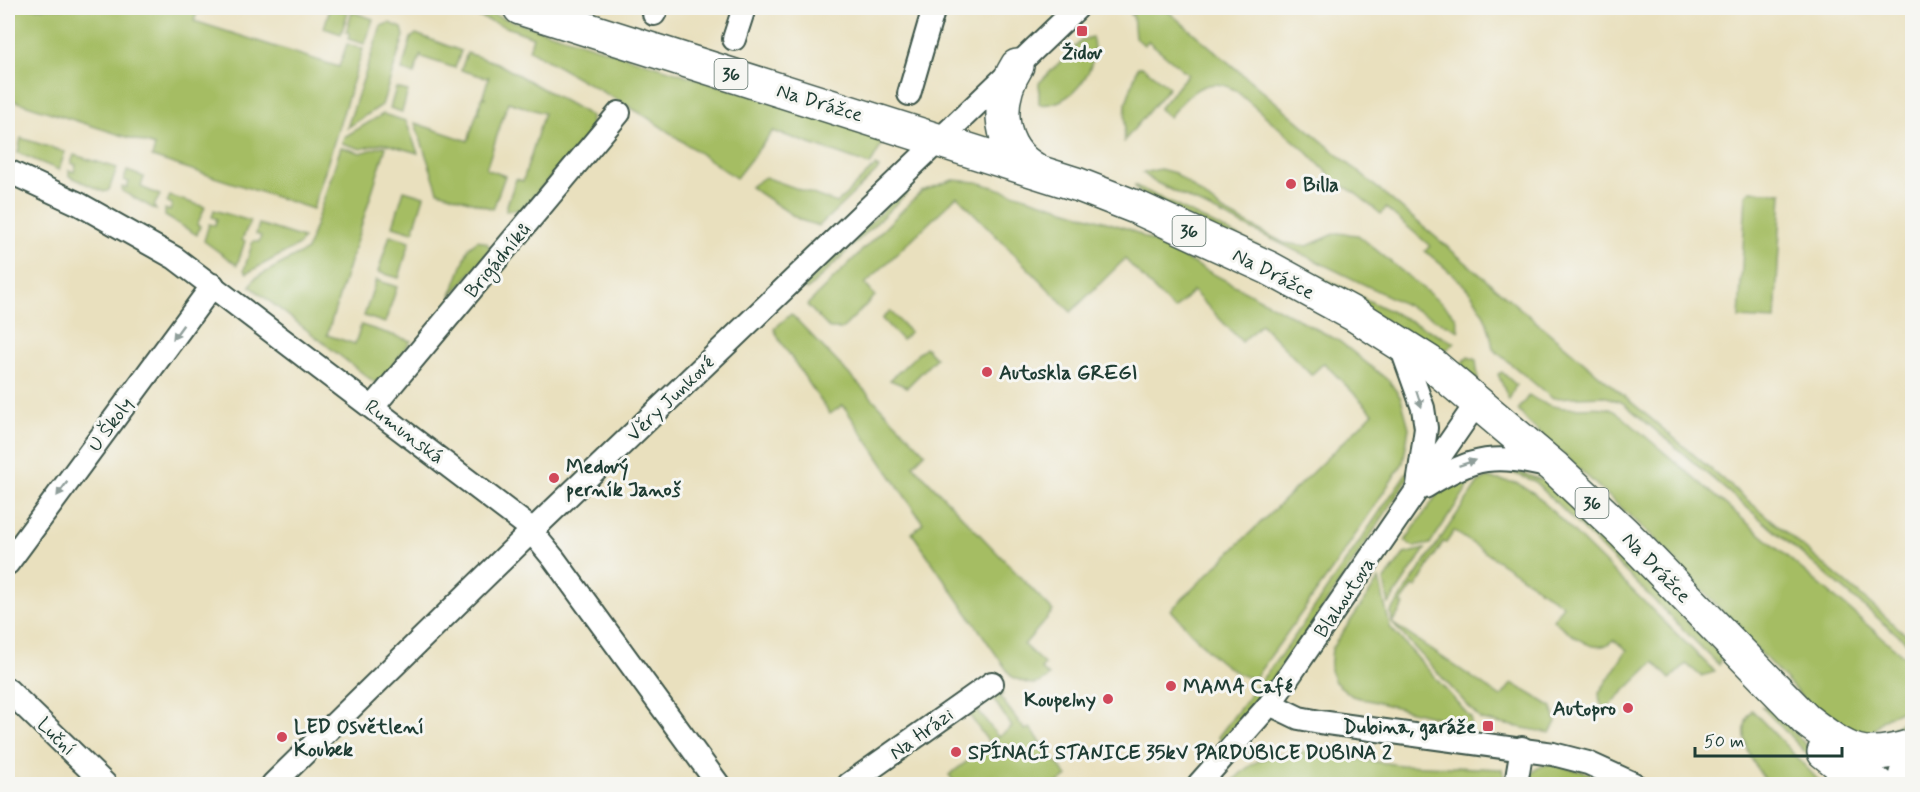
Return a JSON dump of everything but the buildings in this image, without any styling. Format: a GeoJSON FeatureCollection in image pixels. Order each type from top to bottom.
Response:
{"type":"FeatureCollection","features":[{"type":"Feature","properties":{"kind":"main road","name":"Na Drážce"},"geometry":{"type":"LineString","coordinates":[[520,8],[1049,175],[1138,208],[1269,268],[1355,315],[1429,362],[1478,401],[1555,468],[1624,533],[1774,690],[1806,720],[1854,751],[1875,755],[1912,746]]}},
{"type":"Feature","properties":{"kind":"main road"},"geometry":{"type":"LineString","coordinates":[[1017,66],[1004,95],[1006,133],[1009,144],[1022,161],[1049,175]]}},
{"type":"Feature","properties":{"kind":"main road","name":"Na Drážce"},"geometry":{"type":"LineString","coordinates":[[1774,690],[1818,747],[1831,759],[1877,784]]}},
{"type":"Feature","properties":{"kind":"main road"},"geometry":{"type":"LineString","coordinates":[[1903,784],[1912,754]]}},
{"type":"Feature","properties":{"kind":"street"},"geometry":{"type":"LineString","coordinates":[[734,39],[744,8]]}},
{"type":"Feature","properties":{"kind":"street"},"geometry":{"type":"LineString","coordinates":[[909,94],[934,8]]}},
{"type":"Feature","properties":{"kind":"street","name":"Věry Junkové"},"geometry":{"type":"LineString","coordinates":[[273,784],[532,531],[1077,8]]}},
{"type":"Feature","properties":{"kind":"street","name":"Brigádníků"},"geometry":{"type":"LineString","coordinates":[[373,407],[619,113]]}},
{"type":"Feature","properties":{"kind":"street","name":"Rumunská"},"geometry":{"type":"LineString","coordinates":[[8,171],[79,204],[175,258],[373,407],[532,531],[718,784]]}},
{"type":"Feature","properties":{"kind":"street","name":"U Školy"},"geometry":{"type":"LineString","coordinates":[[8,563],[213,285]]}},
{"type":"Feature","properties":{"kind":"street"},"geometry":{"type":"LineString","coordinates":[[1400,344],[1423,408],[1426,434],[1416,493]]}},
{"type":"Feature","properties":{"kind":"street","name":"Blahoutova"},"geometry":{"type":"LineString","coordinates":[[1199,784],[1270,704],[1478,401]]}},
{"type":"Feature","properties":{"kind":"street"},"geometry":{"type":"LineString","coordinates":[[1416,493],[1455,468],[1477,460],[1529,462],[1555,468]]}},
{"type":"Feature","properties":{"kind":"street","name":"Na Hrázi"},"geometry":{"type":"LineString","coordinates":[[849,784],[992,683]]}},
{"type":"Feature","properties":{"kind":"street","name":"Luční"},"geometry":{"type":"LineString","coordinates":[[8,690],[105,784]]}},
{"type":"Feature","properties":{"kind":"street"},"geometry":{"type":"LineString","coordinates":[[1270,704],[1299,718],[1320,722],[1522,748],[1588,764],[1634,784]]}},
{"type":"Feature","properties":{"kind":"street"},"geometry":{"type":"LineString","coordinates":[[1516,784],[1522,748]]}},
{"type":"Feature","properties":{"kind":"green space"},"geometry":{"type":"Polygon","coordinates":[[[8,8],[188,8],[198,10],[194,21],[339,67],[347,44],[363,49],[313,209],[152,157],[155,146],[8,99],[8,8]]]}},
{"type":"Feature","properties":{"kind":"green space"},"geometry":{"type":"Polygon","coordinates":[[[330,8],[348,12],[341,34],[324,28],[330,8]]]}},
{"type":"Feature","properties":{"kind":"green space"},"geometry":{"type":"Polygon","coordinates":[[[455,8],[471,8],[867,132],[884,141],[870,165],[773,131],[736,178],[645,116],[529,50],[533,37],[455,8]]]}},
{"type":"Feature","properties":{"kind":"green space"},"geometry":{"type":"Polygon","coordinates":[[[1133,8],[1164,8],[1879,611],[1912,640],[1912,647],[1623,403],[1604,396],[1552,398],[1493,349],[1490,331],[1478,304],[1461,282],[1425,251],[1430,246],[1386,208],[1381,214],[1354,192],[1335,181],[1307,152],[1235,90],[1224,85],[1206,86],[1190,95],[1169,117],[1159,109],[1188,74],[1148,41],[1144,45],[1135,37],[1133,15],[1131,15],[1133,8]]]}},
{"type":"Feature","properties":{"kind":"green space"},"geometry":{"type":"Polygon","coordinates":[[[352,12],[373,19],[365,44],[348,39],[350,33],[346,32],[352,12]]]}},
{"type":"Feature","properties":{"kind":"green space"},"geometry":{"type":"Polygon","coordinates":[[[389,23],[402,28],[404,36],[382,105],[347,128],[381,26],[389,23]]]}},
{"type":"Feature","properties":{"kind":"green space"},"geometry":{"type":"Polygon","coordinates":[[[416,34],[461,51],[455,68],[421,57],[421,54],[414,74],[402,70],[411,38],[416,34]]]}},
{"type":"Feature","properties":{"kind":"green space"},"geometry":{"type":"Polygon","coordinates":[[[1092,37],[1094,48],[1092,60],[1081,83],[1062,100],[1051,104],[1039,104],[1039,83],[1082,40],[1092,37]]]}},
{"type":"Feature","properties":{"kind":"green space"},"geometry":{"type":"Polygon","coordinates":[[[467,53],[497,63],[591,116],[591,127],[585,138],[522,209],[506,211],[516,179],[523,181],[544,113],[508,102],[486,169],[505,176],[493,209],[438,191],[415,123],[468,141],[477,113],[480,114],[478,112],[482,97],[486,98],[483,96],[489,76],[487,78],[461,70],[467,53]]]}},
{"type":"Feature","properties":{"kind":"green space"},"geometry":{"type":"Polygon","coordinates":[[[1138,67],[1143,67],[1169,87],[1124,141],[1126,103],[1138,67]]]}},
{"type":"Feature","properties":{"kind":"green space"},"geometry":{"type":"Polygon","coordinates":[[[396,88],[408,91],[402,112],[390,108],[396,88]]]}},
{"type":"Feature","properties":{"kind":"green space"},"geometry":{"type":"Polygon","coordinates":[[[383,114],[406,121],[418,153],[383,143],[361,149],[342,143],[344,137],[383,114]]]}},
{"type":"Feature","properties":{"kind":"green space"},"geometry":{"type":"Polygon","coordinates":[[[21,138],[65,152],[59,170],[18,153],[21,138]]]}},
{"type":"Feature","properties":{"kind":"green space"},"geometry":{"type":"Polygon","coordinates":[[[341,147],[361,153],[386,147],[327,335],[355,344],[361,325],[411,341],[382,380],[374,382],[250,286],[255,278],[307,250],[341,147]]]}},
{"type":"Feature","properties":{"kind":"green space"},"geometry":{"type":"Polygon","coordinates":[[[74,155],[117,168],[109,190],[104,192],[69,176],[69,170],[74,172],[76,165],[71,163],[74,155]]]}},
{"type":"Feature","properties":{"kind":"green space"},"geometry":{"type":"Polygon","coordinates":[[[875,166],[879,168],[876,172],[819,226],[800,220],[750,187],[765,177],[837,203],[875,166]]]}},
{"type":"Feature","properties":{"kind":"green space"},"geometry":{"type":"Polygon","coordinates":[[[1160,169],[1175,173],[1223,211],[1284,243],[1307,246],[1337,233],[1358,235],[1448,309],[1456,317],[1459,331],[1153,181],[1143,173],[1160,169]]]}},
{"type":"Feature","properties":{"kind":"green space"},"geometry":{"type":"Polygon","coordinates":[[[127,171],[144,177],[141,187],[160,195],[154,206],[156,210],[122,191],[122,187],[127,188],[129,182],[124,180],[127,171]]]}},
{"type":"Feature","properties":{"kind":"green space"},"geometry":{"type":"Polygon","coordinates":[[[953,180],[977,182],[1129,229],[1339,341],[1389,381],[1401,398],[1409,428],[1403,463],[1332,570],[1255,678],[1244,676],[1221,662],[1171,610],[1373,413],[1324,363],[1311,375],[1261,324],[1242,342],[1193,291],[1174,310],[1125,259],[1071,312],[957,196],[865,284],[875,296],[842,329],[830,329],[807,305],[922,191],[953,180]]]}},
{"type":"Feature","properties":{"kind":"green space"},"geometry":{"type":"Polygon","coordinates":[[[1134,185],[1455,343],[1446,350],[1436,349],[1139,192],[1134,185]]]}},
{"type":"Feature","properties":{"kind":"green space"},"geometry":{"type":"Polygon","coordinates":[[[404,190],[424,196],[413,232],[393,226],[404,190]]]}},
{"type":"Feature","properties":{"kind":"green space"},"geometry":{"type":"Polygon","coordinates":[[[903,191],[906,194],[807,290],[804,286],[903,191]]]}},
{"type":"Feature","properties":{"kind":"green space"},"geometry":{"type":"Polygon","coordinates":[[[1750,191],[1782,193],[1775,320],[1739,318],[1746,195],[1750,191]]]}},
{"type":"Feature","properties":{"kind":"green space"},"geometry":{"type":"Polygon","coordinates":[[[170,196],[205,207],[197,225],[200,226],[197,235],[165,216],[165,209],[170,211],[172,204],[167,202],[170,196]]]}},
{"type":"Feature","properties":{"kind":"green space"},"geometry":{"type":"Polygon","coordinates":[[[214,210],[250,221],[242,240],[245,241],[237,265],[204,241],[209,224],[215,225],[217,219],[212,217],[214,210]]]}},
{"type":"Feature","properties":{"kind":"green space"},"geometry":{"type":"Polygon","coordinates":[[[259,224],[303,238],[299,245],[247,273],[244,270],[253,241],[259,242],[261,236],[256,234],[259,224]]]}},
{"type":"Feature","properties":{"kind":"green space"},"geometry":{"type":"Polygon","coordinates":[[[390,235],[410,241],[399,278],[378,272],[390,235]]]}},
{"type":"Feature","properties":{"kind":"green space"},"geometry":{"type":"Polygon","coordinates":[[[478,240],[487,243],[491,250],[451,296],[469,247],[478,240]]]}},
{"type":"Feature","properties":{"kind":"green space"},"geometry":{"type":"Polygon","coordinates":[[[376,280],[397,287],[385,323],[364,316],[376,280]]]}},
{"type":"Feature","properties":{"kind":"green space"},"geometry":{"type":"Polygon","coordinates":[[[890,311],[910,332],[902,340],[882,319],[890,311]]]}},
{"type":"Feature","properties":{"kind":"green space"},"geometry":{"type":"Polygon","coordinates":[[[791,314],[925,453],[913,465],[1053,611],[1024,645],[1045,665],[1041,669],[1049,676],[1045,680],[1031,684],[1011,676],[912,533],[923,523],[843,405],[830,414],[780,341],[774,329],[791,314]]]}},
{"type":"Feature","properties":{"kind":"green space"},"geometry":{"type":"Polygon","coordinates":[[[925,347],[936,358],[907,387],[890,380],[925,347]]]}},
{"type":"Feature","properties":{"kind":"green space"},"geometry":{"type":"Polygon","coordinates":[[[1468,357],[1476,360],[1478,380],[1459,366],[1468,357]]]}},
{"type":"Feature","properties":{"kind":"green space"},"geometry":{"type":"Polygon","coordinates":[[[1502,372],[1516,385],[1509,400],[1498,374],[1502,372]]]}},
{"type":"Feature","properties":{"kind":"green space"},"geometry":{"type":"Polygon","coordinates":[[[1529,395],[1542,403],[1555,407],[1600,408],[1618,413],[1912,663],[1912,706],[1883,720],[1871,737],[1868,747],[1836,734],[1653,537],[1528,422],[1518,410],[1529,395]]]}},
{"type":"Feature","properties":{"kind":"green space"},"geometry":{"type":"Polygon","coordinates":[[[1411,466],[1409,476],[1403,486],[1295,649],[1222,741],[1218,737],[1292,640],[1411,466]]]}},
{"type":"Feature","properties":{"kind":"green space"},"geometry":{"type":"Polygon","coordinates":[[[1472,467],[1474,478],[1430,544],[1414,547],[1405,541],[1443,486],[1472,467]]]}},
{"type":"Feature","properties":{"kind":"green space"},"geometry":{"type":"Polygon","coordinates":[[[1508,468],[1544,481],[1578,510],[1721,656],[1719,665],[1534,481],[1507,471],[1508,468]]]}},
{"type":"Feature","properties":{"kind":"green space"},"geometry":{"type":"Polygon","coordinates":[[[1487,478],[1517,483],[1534,493],[1715,672],[1701,676],[1686,664],[1670,679],[1654,662],[1606,709],[1600,703],[1599,693],[1627,650],[1613,640],[1598,647],[1575,637],[1553,620],[1563,605],[1454,531],[1446,543],[1443,542],[1416,587],[1413,586],[1401,603],[1404,605],[1392,623],[1391,612],[1478,483],[1487,478]]]}},
{"type":"Feature","properties":{"kind":"green space"},"geometry":{"type":"Polygon","coordinates":[[[1425,549],[1389,604],[1384,581],[1404,554],[1425,549]]]}},
{"type":"Feature","properties":{"kind":"green space"},"geometry":{"type":"Polygon","coordinates":[[[1379,579],[1390,627],[1471,718],[1471,726],[1352,696],[1335,682],[1330,670],[1332,648],[1379,579]]]}},
{"type":"Feature","properties":{"kind":"green space"},"geometry":{"type":"Polygon","coordinates":[[[1392,623],[1501,697],[1512,683],[1552,707],[1556,722],[1550,733],[1481,720],[1392,623]]]}},
{"type":"Feature","properties":{"kind":"green space"},"geometry":{"type":"Polygon","coordinates":[[[1001,692],[1003,694],[1000,697],[1025,730],[1030,728],[1067,776],[1057,784],[956,784],[949,775],[990,744],[970,716],[972,711],[978,710],[998,737],[1012,727],[992,697],[1001,692]]]}},
{"type":"Feature","properties":{"kind":"green space"},"geometry":{"type":"Polygon","coordinates":[[[1761,706],[1772,710],[1811,750],[1862,784],[1836,784],[1761,706]]]}},
{"type":"Feature","properties":{"kind":"green space"},"geometry":{"type":"Polygon","coordinates":[[[1752,710],[1822,784],[1769,784],[1752,759],[1745,739],[1747,719],[1752,710]]]}},
{"type":"Feature","properties":{"kind":"green space"},"geometry":{"type":"Polygon","coordinates":[[[1912,717],[1912,733],[1880,747],[1885,731],[1912,717]]]}},
{"type":"Feature","properties":{"kind":"green space"},"geometry":{"type":"Polygon","coordinates":[[[1302,752],[1401,765],[1502,769],[1506,784],[1230,784],[1247,768],[1262,759],[1302,752]]]}},
{"type":"Feature","properties":{"kind":"green space"},"geometry":{"type":"Polygon","coordinates":[[[1551,764],[1588,773],[1610,784],[1524,784],[1535,770],[1551,764]]]}},
{"type":"Feature","properties":{"kind":"place","name":"Židov"},"geometry":{"type":"Point","coordinates":[1082,31]}},
{"type":"Feature","properties":{"kind":"place","name":"Billa"},"geometry":{"type":"Point","coordinates":[1291,184]}},
{"type":"Feature","properties":{"kind":"place","name":"Autoskla GREGI"},"geometry":{"type":"Point","coordinates":[987,372]}},
{"type":"Feature","properties":{"kind":"place","name":"Medový perník Janoš"},"geometry":{"type":"Point","coordinates":[554,478]}},
{"type":"Feature","properties":{"kind":"place","name":"MAMA Café"},"geometry":{"type":"Point","coordinates":[1171,686]}},
{"type":"Feature","properties":{"kind":"place","name":"Koupelny"},"geometry":{"type":"Point","coordinates":[1108,699]}},
{"type":"Feature","properties":{"kind":"place","name":"Autopro"},"geometry":{"type":"Point","coordinates":[1628,708]}},
{"type":"Feature","properties":{"kind":"place","name":"Dubina, garáže"},"geometry":{"type":"Point","coordinates":[1488,726]}},
{"type":"Feature","properties":{"kind":"place","name":"LED Osvětlení Koubek"},"geometry":{"type":"Point","coordinates":[282,737]}},
{"type":"Feature","properties":{"kind":"place","name":"SPÍNACÍ STANICE 35kV PARDUBICE DUBINA 2"},"geometry":{"type":"Point","coordinates":[956,752]}}]}
